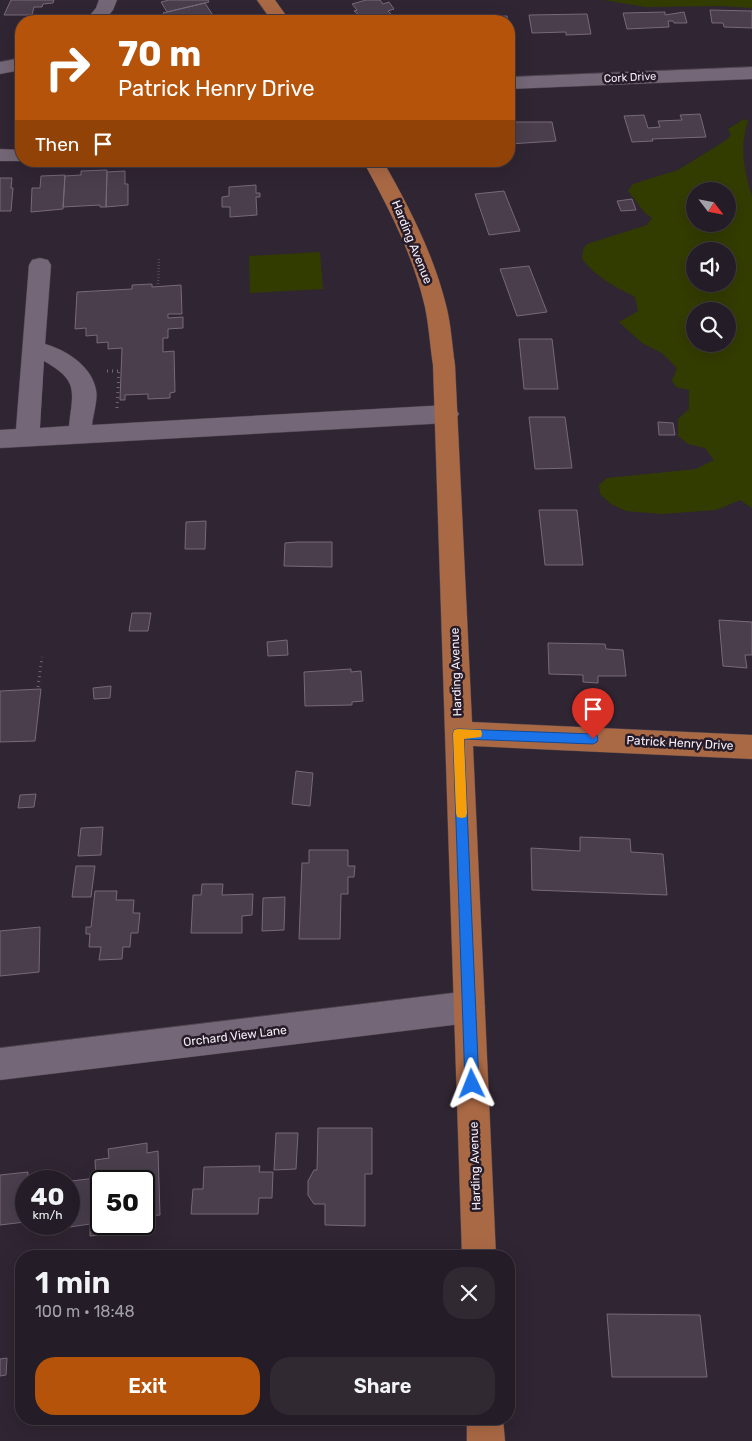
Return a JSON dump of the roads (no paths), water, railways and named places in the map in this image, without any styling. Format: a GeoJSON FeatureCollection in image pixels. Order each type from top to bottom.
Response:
{"type":"FeatureCollection","features":[{"type":"Feature","properties":{"kind":"main road"},"geometry":{"type":"LineString","coordinates":[[266,0],[277,15]]}},
{"type":"Feature","properties":{"kind":"main road","name":"Harding Avenue"},"geometry":{"type":"LineString","coordinates":[[377,167],[403,216],[426,272],[440,330],[446,414],[479,1250]]}},
{"type":"Feature","properties":{"kind":"main road","name":"Patrick Henry Drive"},"geometry":{"type":"LineString","coordinates":[[458,734],[493,734],[752,747]]}},
{"type":"Feature","properties":{"kind":"main road"},"geometry":{"type":"LineString","coordinates":[[485,1425],[486,1441]]}},
{"type":"Feature","properties":{"kind":"street"},"geometry":{"type":"LineString","coordinates":[[99,15],[108,0]]}},
{"type":"Feature","properties":{"kind":"street"},"geometry":{"type":"LineString","coordinates":[[0,68],[15,65]]}},
{"type":"Feature","properties":{"kind":"street","name":"Cork Drive"},"geometry":{"type":"LineString","coordinates":[[515,83],[752,73]]}},
{"type":"Feature","properties":{"kind":"street"},"geometry":{"type":"LineString","coordinates":[[0,155],[15,156]]}},
{"type":"Feature","properties":{"kind":"street"},"geometry":{"type":"LineString","coordinates":[[27,438],[40,265]]}},
{"type":"Feature","properties":{"kind":"street"},"geometry":{"type":"LineString","coordinates":[[34,350],[40,350],[54,356],[79,375],[85,390],[79,436]]}},
{"type":"Feature","properties":{"kind":"street"},"geometry":{"type":"LineString","coordinates":[[0,439],[446,414]]}},
{"type":"Feature","properties":{"kind":"street","name":"Orchard View Lane"},"geometry":{"type":"LineString","coordinates":[[0,1064],[469,1007]]}}]}
